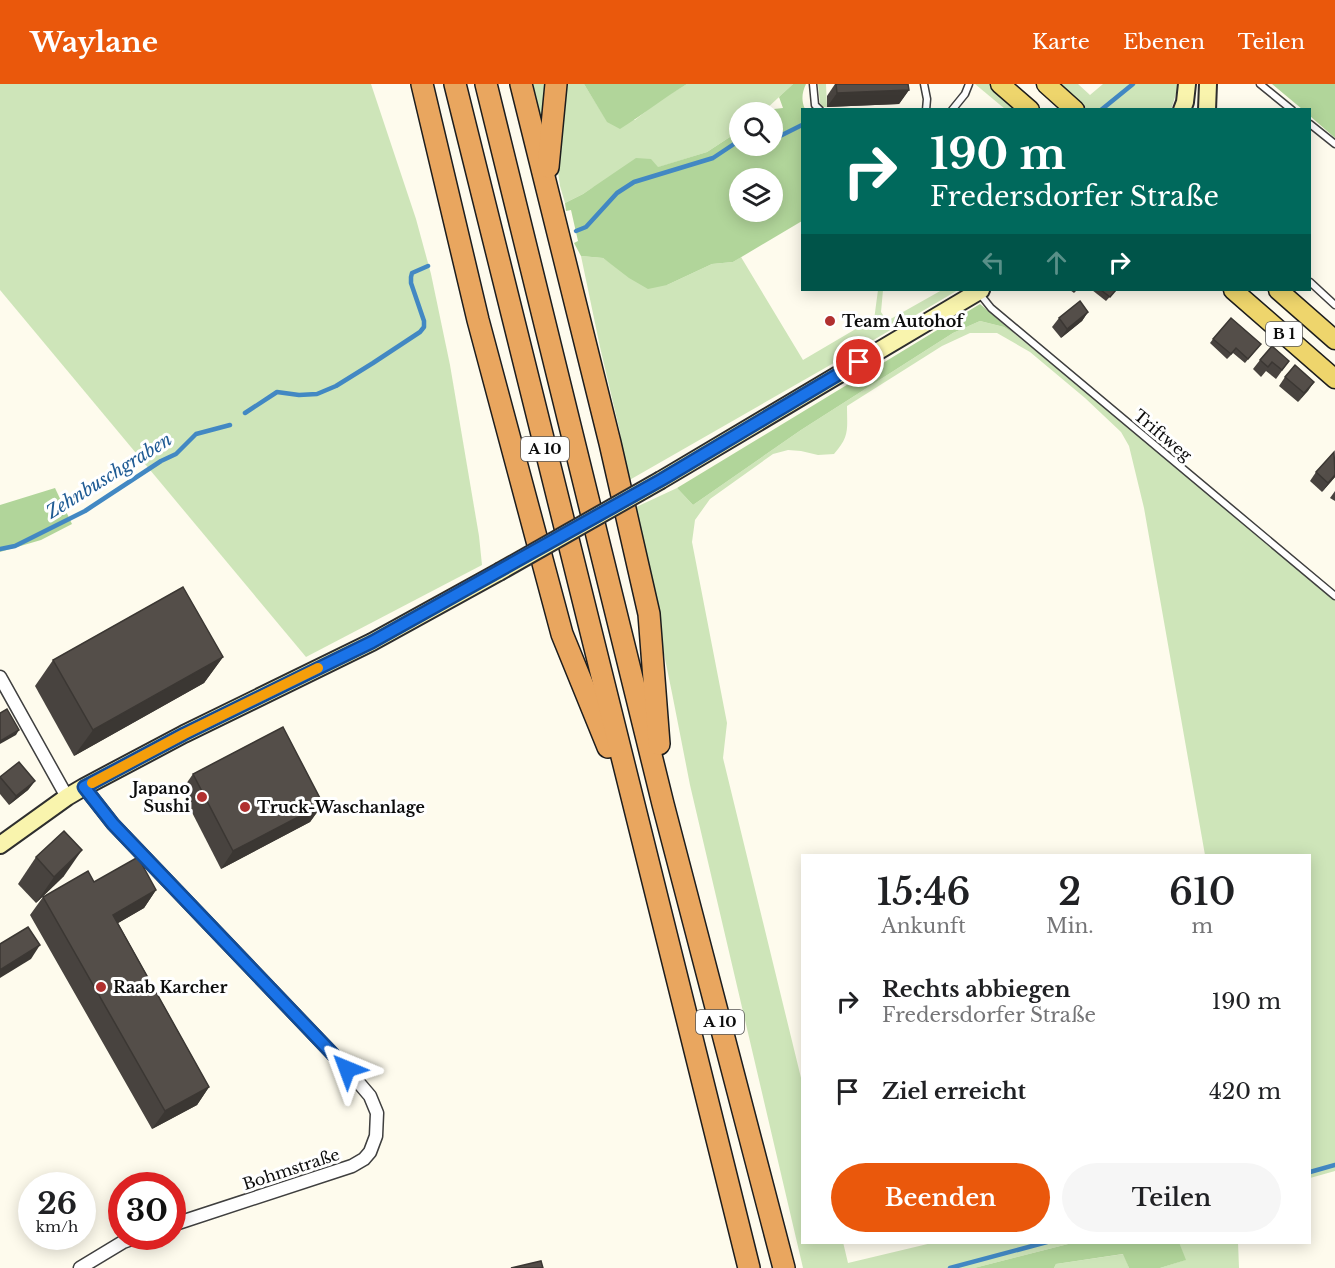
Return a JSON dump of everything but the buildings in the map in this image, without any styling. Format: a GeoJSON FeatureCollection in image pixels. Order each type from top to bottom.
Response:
{"type":"FeatureCollection","features":[{"type":"Feature","properties":{"kind":"highway"},"geometry":{"type":"LineString","coordinates":[[422,84],[478,320],[562,634],[636,814]]}},
{"type":"Feature","properties":{"kind":"highway","name":"A 10"},"geometry":{"type":"LineString","coordinates":[[455,84],[749,1268]]}},
{"type":"Feature","properties":{"kind":"highway","name":"A 10"},"geometry":{"type":"LineString","coordinates":[[486,84],[663,804],[784,1268]]}},
{"type":"Feature","properties":{"kind":"highway"},"geometry":{"type":"LineString","coordinates":[[521,84],[649,614],[663,804]]}},
{"type":"Feature","properties":{"kind":"highway"},"geometry":{"type":"LineString","coordinates":[[547,186],[556,84]]}},
{"type":"Feature","properties":{"kind":"main road"},"geometry":{"type":"LineString","coordinates":[[1000,84],[1028,108]]}},
{"type":"Feature","properties":{"kind":"main road"},"geometry":{"type":"LineString","coordinates":[[1046,84],[1073,108]]}},
{"type":"Feature","properties":{"kind":"main road","name":"B 1"},"geometry":{"type":"LineString","coordinates":[[1234,291],[1335,379]]}},
{"type":"Feature","properties":{"kind":"main road","name":"B 1"},"geometry":{"type":"LineString","coordinates":[[1279,291],[1335,340]]}},
{"type":"Feature","properties":{"kind":"street"},"geometry":{"type":"LineString","coordinates":[[1183,108],[1187,84]]}},
{"type":"Feature","properties":{"kind":"street"},"geometry":{"type":"LineString","coordinates":[[1207,108],[1208,84]]}},
{"type":"Feature","properties":{"kind":"street"},"geometry":{"type":"LineString","coordinates":[[0,845],[84,787],[184,734],[372,642],[499,572],[661,480],[978,291]]}},
{"type":"Feature","properties":{"kind":"street"},"geometry":{"type":"LineString","coordinates":[[0,677],[67,797]]}},
{"type":"Feature","properties":{"kind":"street","name":"Bohmstraße"},"geometry":{"type":"LineString","coordinates":[[84,787],[113,824],[347,1069],[369,1096],[377,1113],[376,1136],[364,1160],[352,1166],[186,1220]]}},
{"type":"Feature","properties":{"kind":"street"},"geometry":{"type":"LineString","coordinates":[[80,1268],[110,1250]]}},
{"type":"Feature","properties":{"kind":"lane"},"geometry":{"type":"LineString","coordinates":[[813,84],[815,105],[818,108]]}},
{"type":"Feature","properties":{"kind":"lane"},"geometry":{"type":"LineString","coordinates":[[924,84],[926,108]]}},
{"type":"Feature","properties":{"kind":"lane"},"geometry":{"type":"LineString","coordinates":[[955,108],[969,84]]}},
{"type":"Feature","properties":{"kind":"lane"},"geometry":{"type":"LineString","coordinates":[[1260,84],[1290,108]]}},
{"type":"Feature","properties":{"kind":"lane"},"geometry":{"type":"LineString","coordinates":[[1311,125],[1335,144]]}},
{"type":"Feature","properties":{"kind":"lane"},"geometry":{"type":"LineString","coordinates":[[1311,283],[1335,305]]}},
{"type":"Feature","properties":{"kind":"lane","name":"Triftweg"},"geometry":{"type":"LineString","coordinates":[[981,291],[991,308],[1335,596]]}},
{"type":"Feature","properties":{"kind":"green space"},"geometry":{"type":"Polygon","coordinates":[[[0,84],[371,84],[416,219],[431,274],[450,365],[482,565],[306,657],[0,290],[0,84]]]}},
{"type":"Feature","properties":{"kind":"green space"},"geometry":{"type":"Polygon","coordinates":[[[526,84],[549,84],[542,147],[526,84]]]}},
{"type":"Feature","properties":{"kind":"green space"},"geometry":{"type":"Polygon","coordinates":[[[564,84],[584,84],[607,121],[635,120],[660,100],[687,84],[793,84],[774,102],[729,102],[729,138],[707,152],[592,188],[565,203],[557,165],[564,84]]]}},
{"type":"Feature","properties":{"kind":"green space"},"geometry":{"type":"Polygon","coordinates":[[[584,84],[687,84],[620,129],[607,122],[584,84]]]}},
{"type":"Feature","properties":{"kind":"green space"},"geometry":{"type":"Polygon","coordinates":[[[793,84],[806,84],[802,96],[805,108],[801,108],[801,222],[733,262],[712,264],[667,285],[648,289],[603,258],[581,256],[574,243],[578,241],[571,210],[566,211],[565,203],[583,194],[636,158],[651,159],[658,167],[707,152],[729,138],[729,156],[783,156],[783,102],[779,97],[793,84]]]}},
{"type":"Feature","properties":{"kind":"green space"},"geometry":{"type":"Polygon","coordinates":[[[818,84],[826,84],[827,107],[823,107],[820,103],[818,84]]]}},
{"type":"Feature","properties":{"kind":"green space"},"geometry":{"type":"Polygon","coordinates":[[[975,84],[991,84],[1018,108],[1004,108],[975,84]]]}},
{"type":"Feature","properties":{"kind":"green space"},"geometry":{"type":"Polygon","coordinates":[[[1058,84],[1078,84],[1090,95],[1103,84],[1179,84],[1172,108],[1086,108],[1058,84]]]}},
{"type":"Feature","properties":{"kind":"green space"},"geometry":{"type":"Polygon","coordinates":[[[1272,84],[1335,84],[1335,138],[1311,117],[1311,108],[1301,108],[1272,84]]]}},
{"type":"Feature","properties":{"kind":"green space"},"geometry":{"type":"Polygon","coordinates":[[[581,256],[603,258],[615,266],[667,285],[712,264],[733,262],[741,257],[803,360],[874,320],[878,291],[883,291],[881,312],[887,321],[940,291],[956,291],[626,482],[620,432],[581,256]]]}},
{"type":"Feature","properties":{"kind":"green space"},"geometry":{"type":"Polygon","coordinates":[[[980,304],[1016,335],[1004,327],[980,321],[953,333],[801,430],[693,505],[677,488],[980,304]]]}},
{"type":"Feature","properties":{"kind":"green space"},"geometry":{"type":"Polygon","coordinates":[[[980,321],[1004,327],[1016,335],[1335,599],[1335,1171],[1311,1178],[1311,854],[1205,854],[1144,508],[1129,446],[1121,432],[1030,352],[997,333],[970,333],[942,346],[847,406],[845,437],[834,454],[818,455],[788,450],[773,454],[710,499],[695,520],[692,542],[727,723],[723,758],[801,1078],[801,1244],[843,1244],[848,1263],[928,1244],[1068,1244],[974,1268],[803,1268],[690,785],[634,508],[677,488],[693,505],[801,430],[953,333],[980,321]]]}},
{"type":"Feature","properties":{"kind":"green space"},"geometry":{"type":"Polygon","coordinates":[[[55,488],[72,524],[41,540],[0,552],[0,505],[55,488]]]}},
{"type":"Feature","properties":{"kind":"green space"},"geometry":{"type":"Polygon","coordinates":[[[1068,1244],[1180,1244],[1186,1260],[1160,1268],[1129,1268],[1123,1254],[1056,1264],[1054,1268],[974,1268],[1068,1244]]]}},
{"type":"Feature","properties":{"kind":"green space"},"geometry":{"type":"Polygon","coordinates":[[[1180,1244],[1238,1244],[1239,1268],[1160,1268],[1185,1260],[1180,1244]]]}},
{"type":"Feature","properties":{"kind":"green space"},"geometry":{"type":"Polygon","coordinates":[[[1124,1254],[1129,1268],[1054,1268],[1056,1264],[1124,1254]]]}},
{"type":"Feature","properties":{"kind":"waterway","name":"Zehnbuschgraben"},"geometry":{"type":"LineString","coordinates":[[1103,108],[1133,84]]}},
{"type":"Feature","properties":{"kind":"waterway","name":"Zehnbuschgraben"},"geometry":{"type":"LineString","coordinates":[[783,134],[801,126]]}},
{"type":"Feature","properties":{"kind":"waterway","name":"Zehnbuschgraben"},"geometry":{"type":"LineString","coordinates":[[576,231],[586,227],[617,193],[634,182],[713,158],[729,147]]}},
{"type":"Feature","properties":{"kind":"waterway","name":"Zehnbuschgraben"},"geometry":{"type":"LineString","coordinates":[[245,413],[277,392],[299,395],[317,394],[336,386],[420,332],[424,327],[424,321],[411,277],[412,273],[428,266]]}},
{"type":"Feature","properties":{"kind":"waterway","name":"Zehnbuschgraben"},"geometry":{"type":"LineString","coordinates":[[0,549],[15,546],[85,511],[161,461],[176,454],[196,434],[230,425]]}},
{"type":"Feature","properties":{"kind":"waterway"},"geometry":{"type":"LineString","coordinates":[[1311,1172],[1335,1165]]}},
{"type":"Feature","properties":{"kind":"waterway"},"geometry":{"type":"LineString","coordinates":[[950,1268],[1040,1244]]}},
{"type":"Feature","properties":{"kind":"slow traffic"},"geometry":{"type":"LineString","coordinates":[[92,783],[184,734],[318,668]]}},
{"type":"Feature","properties":{"kind":"place","name":"Team Autohof"},"geometry":{"type":"Point","coordinates":[830,321]}},
{"type":"Feature","properties":{"kind":"place","name":"Japano Sushi"},"geometry":{"type":"Point","coordinates":[202,797]}},
{"type":"Feature","properties":{"kind":"place","name":"Truck-Waschanlage"},"geometry":{"type":"Point","coordinates":[245,807]}},
{"type":"Feature","properties":{"kind":"place","name":"Raab Karcher"},"geometry":{"type":"Point","coordinates":[101,987]}},
{"type":"Feature","properties":{"kind":"route"},"geometry":{"type":"LineString","coordinates":[[347,1069],[113,824],[84,787],[184,734],[372,642],[661,480],[859,362]]}}]}
